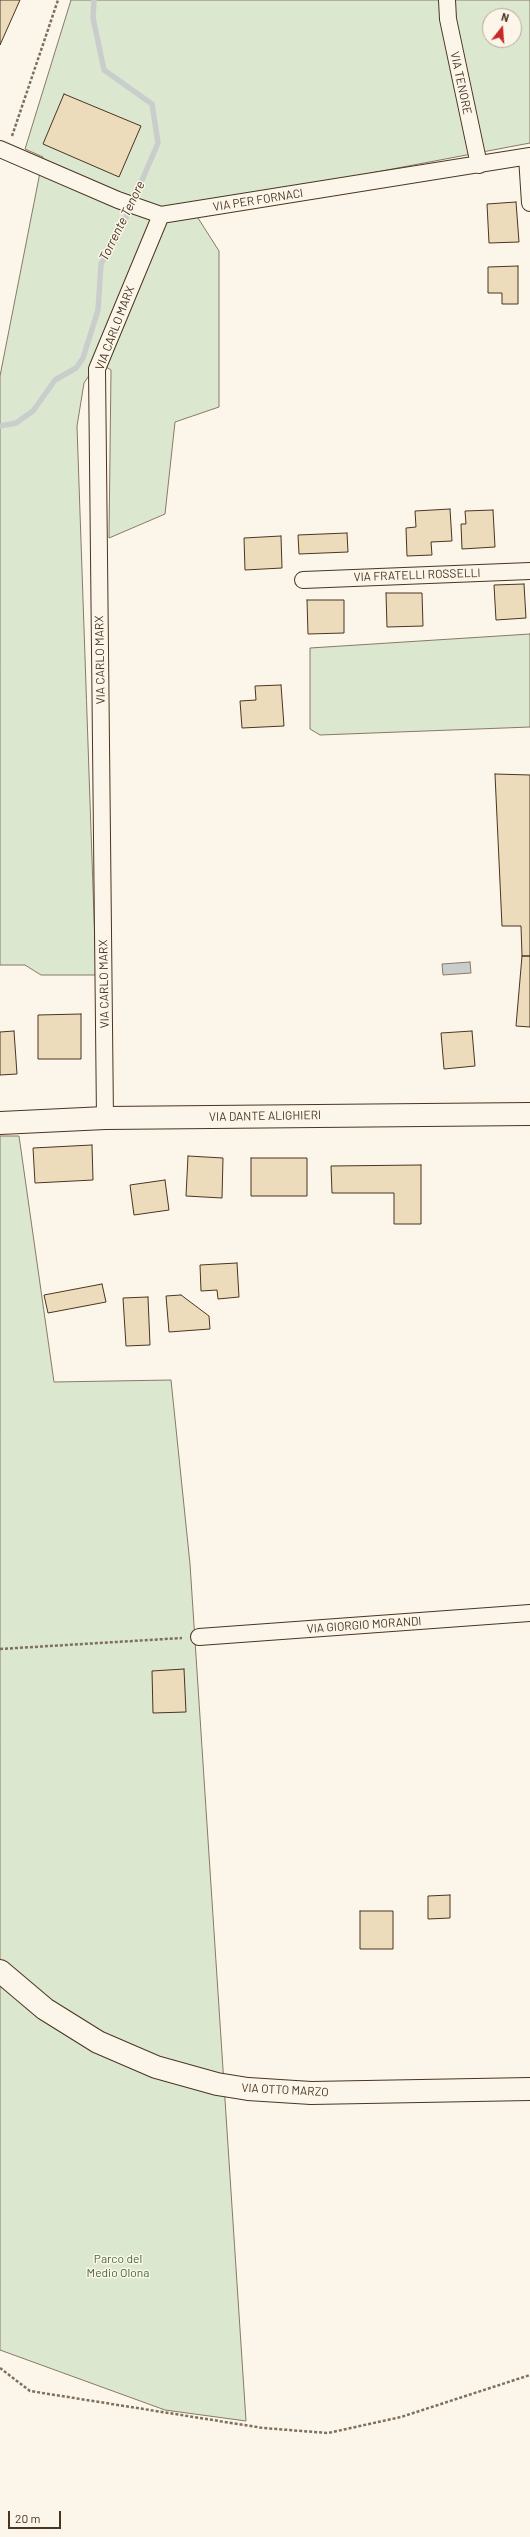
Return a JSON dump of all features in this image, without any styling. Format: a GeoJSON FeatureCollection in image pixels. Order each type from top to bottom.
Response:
{"type":"FeatureCollection","features":[{"type":"Feature","properties":{"kind":"street","name":"VIA TENORE"},"geometry":{"type":"LineString","coordinates":[[447,0],[448,19],[479,165]]}},
{"type":"Feature","properties":{"kind":"street","name":"VIA PER FORNACI"},"geometry":{"type":"LineString","coordinates":[[4,150],[118,200],[161,215],[528,156],[530,203]]}},
{"type":"Feature","properties":{"kind":"street","name":"VIA CARLO MARX"},"geometry":{"type":"LineString","coordinates":[[105,1118],[97,370],[161,215]]}},
{"type":"Feature","properties":{"kind":"street","name":"VIA FRATELLI ROSSELLI"},"geometry":{"type":"LineString","coordinates":[[303,580],[530,571]]}},
{"type":"Feature","properties":{"kind":"street","name":"VIA DANTE ALIGHIERI"},"geometry":{"type":"LineString","coordinates":[[0,1123],[105,1118],[530,1114]]}},
{"type":"Feature","properties":{"kind":"street","name":"VIA GIORGIO MORANDI"},"geometry":{"type":"LineString","coordinates":[[199,1637],[530,1613]]}},
{"type":"Feature","properties":{"kind":"street","name":"VIA OTTO MARZO"},"geometry":{"type":"LineString","coordinates":[[0,1970],[45,2009],[98,2042],[156,2067],[217,2084],[248,2089],[310,2093],[530,2089]]}},
{"type":"Feature","properties":{"kind":"path"},"geometry":{"type":"LineString","coordinates":[[4,150],[58,0]]}},
{"type":"Feature","properties":{"kind":"path"},"geometry":{"type":"LineString","coordinates":[[0,1649],[199,1637]]}},
{"type":"Feature","properties":{"kind":"path"},"geometry":{"type":"LineString","coordinates":[[0,2368],[30,2390],[263,2428],[328,2433],[401,2417],[530,2375]]}},
{"type":"Feature","properties":{"kind":"green space"},"geometry":{"type":"Polygon","coordinates":[[[71,0],[530,0],[530,143],[191,207],[219,251],[219,407],[175,422],[165,514],[109,538],[111,370],[98,362],[84,383],[77,426],[96,975],[41,975],[25,965],[0,965],[0,376],[43,157],[25,149],[71,0]]]}},
{"type":"Feature","properties":{"kind":"green space"},"geometry":{"type":"Polygon","coordinates":[[[530,634],[530,727],[320,735],[310,729],[310,648],[530,634]]]}},
{"type":"Feature","properties":{"kind":"green space","name":"Parco del Medio Olona"},"geometry":{"type":"Polygon","coordinates":[[[0,1136],[19,1136],[54,1382],[171,1380],[190,1564],[246,2421],[165,2410],[0,2350],[0,1136]]]}},
{"type":"Feature","properties":{"kind":"shaded area"},"geometry":{"type":"Polygon","coordinates":[[[470,962],[471,973],[443,975],[442,964],[470,962]]]}},
{"type":"Feature","properties":{"kind":"building"},"geometry":{"type":"Polygon","coordinates":[[[0,0],[20,0],[0,45],[0,0]]]}},
{"type":"Feature","properties":{"kind":"building"},"geometry":{"type":"Polygon","coordinates":[[[64,94],[141,126],[119,177],[43,144],[64,94]]]}},
{"type":"Feature","properties":{"kind":"building"},"geometry":{"type":"Polygon","coordinates":[[[516,202],[519,242],[489,243],[487,204],[516,202]]]}},
{"type":"Feature","properties":{"kind":"building"},"geometry":{"type":"Polygon","coordinates":[[[518,266],[518,304],[502,304],[502,293],[488,293],[488,267],[518,266]]]}},
{"type":"Feature","properties":{"kind":"building"},"geometry":{"type":"Polygon","coordinates":[[[450,509],[452,541],[431,542],[432,555],[407,556],[406,528],[416,527],[415,511],[450,509]]]}},
{"type":"Feature","properties":{"kind":"building"},"geometry":{"type":"Polygon","coordinates":[[[493,510],[495,547],[462,549],[461,524],[466,524],[465,511],[493,510]]]}},
{"type":"Feature","properties":{"kind":"building"},"geometry":{"type":"Polygon","coordinates":[[[347,533],[348,552],[299,554],[298,535],[347,533]]]}},
{"type":"Feature","properties":{"kind":"building"},"geometry":{"type":"Polygon","coordinates":[[[281,536],[282,568],[245,570],[244,538],[281,536]]]}},
{"type":"Feature","properties":{"kind":"building"},"geometry":{"type":"Polygon","coordinates":[[[524,584],[526,618],[496,620],[494,585],[524,584]]]}},
{"type":"Feature","properties":{"kind":"building"},"geometry":{"type":"Polygon","coordinates":[[[386,593],[422,593],[423,626],[387,627],[386,593]]]}},
{"type":"Feature","properties":{"kind":"building"},"geometry":{"type":"Polygon","coordinates":[[[307,600],[344,600],[344,633],[308,634],[307,600]]]}},
{"type":"Feature","properties":{"kind":"building"},"geometry":{"type":"Polygon","coordinates":[[[281,685],[284,726],[242,728],[240,701],[256,700],[255,686],[281,685]]]}},
{"type":"Feature","properties":{"kind":"building"},"geometry":{"type":"Polygon","coordinates":[[[495,774],[530,775],[530,956],[522,956],[521,926],[502,926],[495,774]]]}},
{"type":"Feature","properties":{"kind":"building"},"geometry":{"type":"Polygon","coordinates":[[[522,956],[530,956],[530,1027],[516,1026],[522,956]]]}},
{"type":"Feature","properties":{"kind":"building"},"geometry":{"type":"Polygon","coordinates":[[[81,1014],[81,1059],[38,1059],[38,1015],[81,1014]]]}},
{"type":"Feature","properties":{"kind":"building"},"geometry":{"type":"Polygon","coordinates":[[[14,1031],[17,1074],[0,1075],[0,1032],[14,1031]]]}},
{"type":"Feature","properties":{"kind":"building"},"geometry":{"type":"Polygon","coordinates":[[[472,1031],[475,1066],[444,1069],[441,1033],[472,1031]]]}},
{"type":"Feature","properties":{"kind":"building"},"geometry":{"type":"Polygon","coordinates":[[[92,1145],[93,1180],[35,1183],[33,1148],[92,1145]]]}},
{"type":"Feature","properties":{"kind":"building"},"geometry":{"type":"Polygon","coordinates":[[[188,1156],[223,1158],[222,1198],[186,1196],[188,1156]]]}},
{"type":"Feature","properties":{"kind":"building"},"geometry":{"type":"Polygon","coordinates":[[[251,1158],[307,1158],[307,1196],[251,1196],[251,1158]]]}},
{"type":"Feature","properties":{"kind":"building"},"geometry":{"type":"Polygon","coordinates":[[[421,1165],[421,1224],[394,1224],[394,1193],[332,1193],[331,1166],[421,1165]]]}},
{"type":"Feature","properties":{"kind":"building"},"geometry":{"type":"Polygon","coordinates":[[[165,1180],[169,1210],[134,1215],[130,1185],[165,1180]]]}},
{"type":"Feature","properties":{"kind":"building"},"geometry":{"type":"Polygon","coordinates":[[[237,1263],[239,1297],[218,1299],[217,1290],[201,1291],[200,1265],[237,1263]]]}},
{"type":"Feature","properties":{"kind":"building"},"geometry":{"type":"Polygon","coordinates":[[[102,1284],[106,1302],[48,1313],[44,1295],[102,1284]]]}},
{"type":"Feature","properties":{"kind":"building"},"geometry":{"type":"Polygon","coordinates":[[[181,1295],[209,1316],[210,1329],[169,1332],[166,1296],[181,1295]]]}},
{"type":"Feature","properties":{"kind":"building"},"geometry":{"type":"Polygon","coordinates":[[[148,1297],[150,1345],[126,1346],[123,1298],[148,1297]]]}},
{"type":"Feature","properties":{"kind":"building"},"geometry":{"type":"Polygon","coordinates":[[[184,1669],[186,1712],[153,1713],[152,1671],[184,1669]]]}},
{"type":"Feature","properties":{"kind":"building"},"geometry":{"type":"Polygon","coordinates":[[[450,1895],[450,1918],[428,1919],[428,1896],[450,1895]]]}},
{"type":"Feature","properties":{"kind":"building"},"geometry":{"type":"Polygon","coordinates":[[[360,1911],[393,1911],[393,1949],[360,1949],[360,1911]]]}},
{"type":"Feature","properties":{"kind":"waterway","name":"Torrente Tenore"},"geometry":{"type":"LineString","coordinates":[[0,426],[16,423],[33,411],[55,380],[76,368],[83,358],[98,310],[101,264],[125,220],[158,143],[152,104],[104,70],[93,18],[94,0]]}}]}
